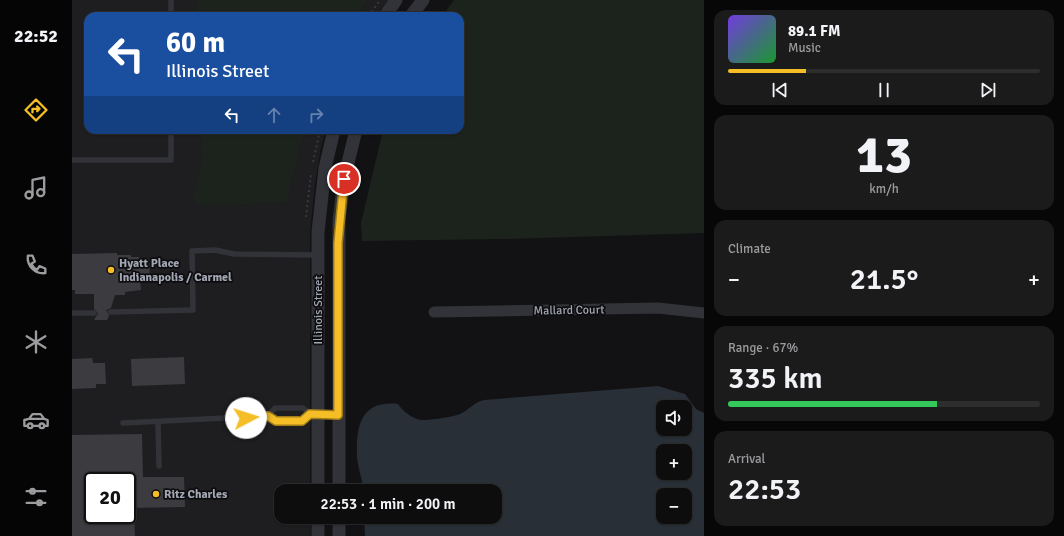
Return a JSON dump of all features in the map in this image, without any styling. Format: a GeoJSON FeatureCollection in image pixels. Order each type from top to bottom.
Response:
{"type":"FeatureCollection","features":[{"type":"Feature","properties":{"kind":"street"},"geometry":{"type":"LineString","coordinates":[[388,12],[396,0]]}},
{"type":"Feature","properties":{"kind":"street"},"geometry":{"type":"LineString","coordinates":[[414,12],[423,0]]}},
{"type":"Feature","properties":{"kind":"street","name":"Illinois Street"},"geometry":{"type":"LineString","coordinates":[[318,484],[314,414],[318,255],[321,189],[333,134]]}},
{"type":"Feature","properties":{"kind":"street","name":"Illinois Street"},"geometry":{"type":"LineString","coordinates":[[339,484],[339,221],[344,179],[355,134]]}},
{"type":"Feature","properties":{"kind":"street","name":"Mallard Court"},"geometry":{"type":"LineString","coordinates":[[434,312],[658,308],[704,313]]}},
{"type":"Feature","properties":{"kind":"street"},"geometry":{"type":"LineString","coordinates":[[318,524],[318,536]]}},
{"type":"Feature","properties":{"kind":"street"},"geometry":{"type":"LineString","coordinates":[[339,524],[339,536]]}},
{"type":"Feature","properties":{"kind":"lane"},"geometry":{"type":"LineString","coordinates":[[171,0],[171,12]]}},
{"type":"Feature","properties":{"kind":"lane"},"geometry":{"type":"LineString","coordinates":[[72,160],[171,160],[171,134]]}},
{"type":"Feature","properties":{"kind":"lane"},"geometry":{"type":"LineString","coordinates":[[110,312],[193,310],[192,251],[215,250],[234,254],[318,255]]}},
{"type":"Feature","properties":{"kind":"lane"},"geometry":{"type":"LineString","coordinates":[[72,313],[94,312]]}},
{"type":"Feature","properties":{"kind":"lane"},"geometry":{"type":"LineString","coordinates":[[268,416],[275,408],[303,408],[314,414],[338,415]]}},
{"type":"Feature","properties":{"kind":"lane"},"geometry":{"type":"LineString","coordinates":[[123,423],[268,416],[276,421],[302,421],[314,414]]}},
{"type":"Feature","properties":{"kind":"lane"},"geometry":{"type":"LineString","coordinates":[[158,422],[159,466]]}},
{"type":"Feature","properties":{"kind":"path"},"geometry":{"type":"LineString","coordinates":[[372,12],[380,0]]}},
{"type":"Feature","properties":{"kind":"shaded area"},"geometry":{"type":"Polygon","coordinates":[[[72,0],[388,0],[379,12],[84,12],[84,134],[325,134],[321,147],[315,185],[310,234],[310,484],[274,484],[274,524],[310,524],[311,536],[72,536],[72,0]]]}},
{"type":"Feature","properties":{"kind":"shaded area"},"geometry":{"type":"Polygon","coordinates":[[[196,0],[367,0],[360,12],[198,12],[196,0]]]}},
{"type":"Feature","properties":{"kind":"shaded area"},"geometry":{"type":"Polygon","coordinates":[[[454,0],[704,0],[704,233],[504,239],[362,241],[361,223],[382,134],[464,134],[464,12],[445,12],[454,0]]]}},
{"type":"Feature","properties":{"kind":"shaded area"},"geometry":{"type":"Polygon","coordinates":[[[201,134],[303,134],[286,202],[204,206],[194,202],[193,197],[203,159],[201,134]]]}},
{"type":"Feature","properties":{"kind":"shaded area"},"geometry":{"type":"Polygon","coordinates":[[[658,386],[685,394],[689,400],[656,400],[656,436],[692,436],[692,404],[696,409],[704,413],[704,536],[365,536],[364,524],[502,524],[502,484],[362,484],[358,466],[357,446],[360,426],[368,411],[375,406],[398,404],[404,411],[417,419],[432,420],[460,414],[477,402],[484,400],[658,386]]]}},
{"type":"Feature","properties":{"kind":"building","name":"Hyatt Place Indianapolis / Carmel"},"geometry":{"type":"Polygon","coordinates":[[[117,253],[117,255],[131,255],[131,257],[139,257],[139,259],[149,259],[150,281],[140,281],[141,290],[125,292],[125,295],[115,295],[111,308],[106,310],[109,316],[107,320],[94,320],[98,313],[94,309],[94,294],[75,294],[75,290],[72,290],[72,254],[117,253]]]}},
{"type":"Feature","properties":{"kind":"building"},"geometry":{"type":"Polygon","coordinates":[[[184,357],[185,384],[132,386],[131,359],[184,357]]]}},
{"type":"Feature","properties":{"kind":"building"},"geometry":{"type":"Polygon","coordinates":[[[92,358],[93,363],[105,363],[106,384],[96,384],[96,388],[72,389],[72,359],[92,358]]]}},
{"type":"Feature","properties":{"kind":"building","name":"Ritz Charles"},"geometry":{"type":"Polygon","coordinates":[[[142,434],[143,477],[184,477],[185,507],[136,508],[136,472],[84,472],[84,524],[134,524],[135,536],[72,536],[72,435],[142,434]]]}},
{"type":"Feature","properties":{"kind":"place","name":"Hyatt Place Indianapolis / Carmel"},"geometry":{"type":"Point","coordinates":[111,270]}},
{"type":"Feature","properties":{"kind":"place","name":"Ritz Charles"},"geometry":{"type":"Point","coordinates":[156,494]}},
{"type":"Feature","properties":{"kind":"route"},"geometry":{"type":"LineString","coordinates":[[246,418],[268,416],[276,421],[302,421],[310,414],[338,415],[338,243],[344,179]]}}]}
